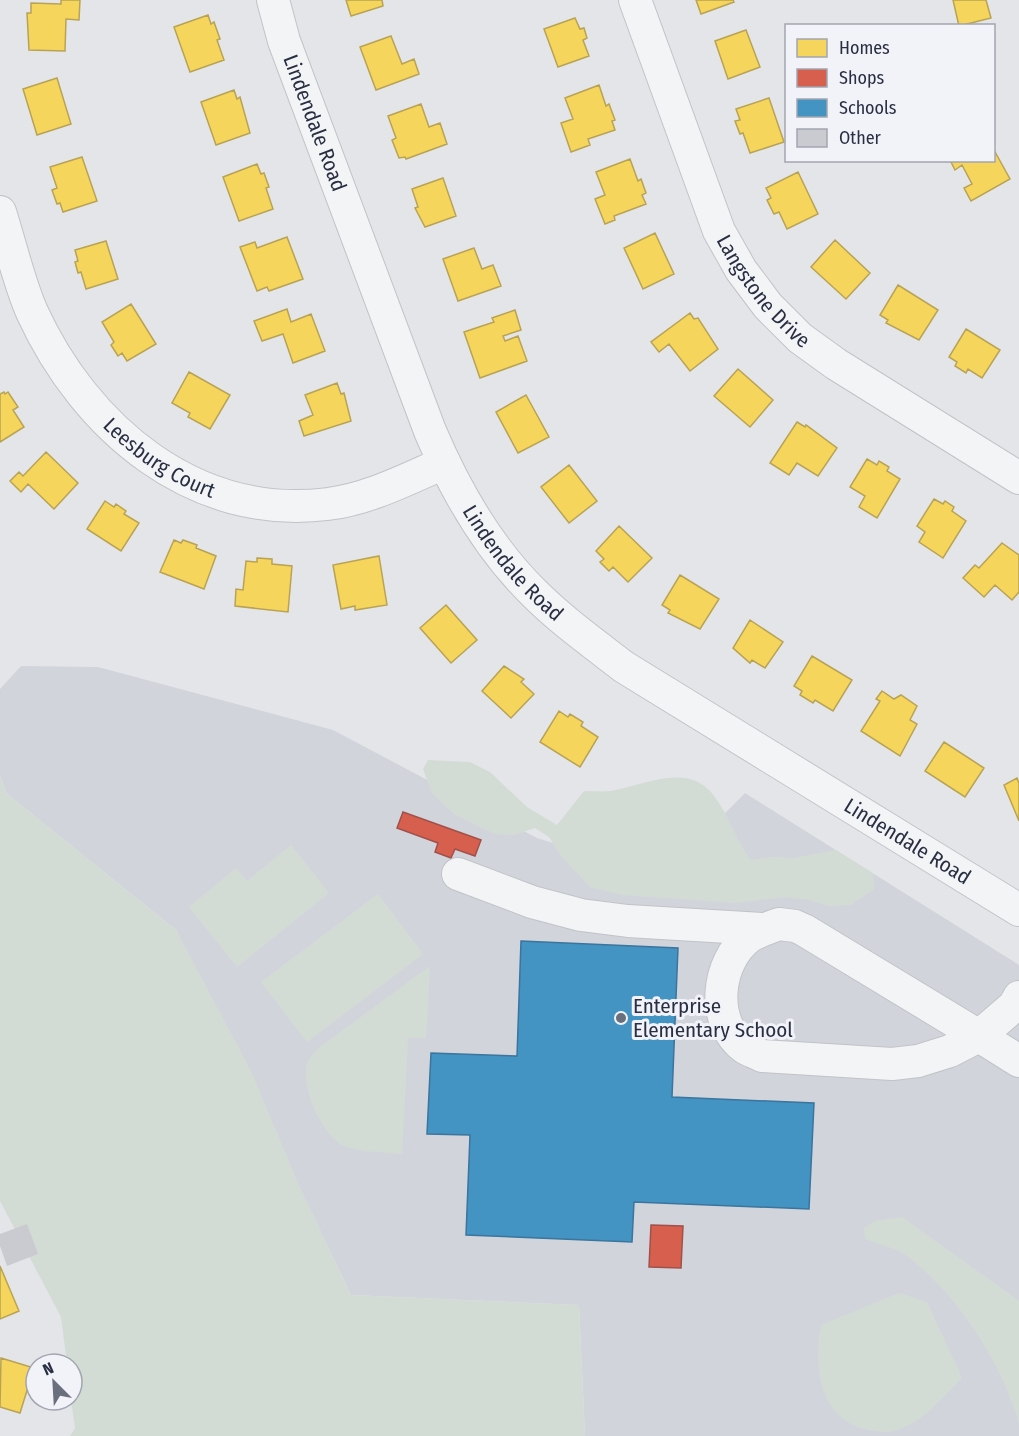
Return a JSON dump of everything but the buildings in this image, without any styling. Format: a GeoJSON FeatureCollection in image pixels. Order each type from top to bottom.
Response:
{"type":"FeatureCollection","features":[{"type":"Feature","properties":{"kind":"street","name":"Lindendale Road"},"geometry":{"type":"LineString","coordinates":[[273,0],[292,64],[444,464],[468,508],[498,552],[533,592],[570,626],[624,667],[1019,910]]}},
{"type":"Feature","properties":{"kind":"street","name":"Langstone Drive"},"geometry":{"type":"LineString","coordinates":[[635,0],[719,231],[741,270],[768,306],[800,338],[836,364],[1019,478]]}},
{"type":"Feature","properties":{"kind":"street","name":"Leesburg Court"},"geometry":{"type":"LineString","coordinates":[[0,212],[32,310],[59,362],[87,400],[121,435],[158,464],[185,480],[221,495],[259,504],[290,507],[329,504],[368,495],[444,464]]}},
{"type":"Feature","properties":{"kind":"street"},"geometry":{"type":"LineString","coordinates":[[458,874],[532,902],[581,915],[628,921],[762,929]]}},
{"type":"Feature","properties":{"kind":"street"},"geometry":{"type":"LineString","coordinates":[[1019,997],[1014,1005],[979,1036],[950,1052],[918,1061],[892,1064],[762,1056],[745,1048],[732,1034],[724,1017],[722,989],[726,969],[734,954],[748,938],[762,929],[779,924],[795,926],[804,930],[979,1036],[1019,1061]]}},
{"type":"Feature","properties":{"kind":"shaded area","name":"Enterprise Elementary School"},"geometry":{"type":"Polygon","coordinates":[[[21,666],[98,667],[333,730],[537,838],[662,877],[745,793],[1019,965],[1019,1436],[585,1436],[579,1305],[351,1295],[176,930],[6,793],[0,775],[0,689],[21,666]]]}},
{"type":"Feature","properties":{"kind":"shaded area"},"geometry":{"type":"Polygon","coordinates":[[[428,760],[470,762],[490,772],[527,807],[557,825],[584,791],[611,791],[668,778],[695,781],[707,788],[717,800],[751,860],[771,857],[794,858],[836,850],[873,873],[874,889],[851,905],[829,906],[809,900],[785,897],[736,903],[622,895],[590,887],[561,856],[549,837],[535,828],[514,835],[495,834],[454,814],[432,793],[423,769],[428,760]]]}},
{"type":"Feature","properties":{"kind":"shaded area"},"geometry":{"type":"Polygon","coordinates":[[[0,775],[6,793],[176,930],[251,1071],[301,1190],[351,1295],[579,1305],[585,1436],[70,1436],[75,1428],[73,1412],[84,1412],[84,1352],[65,1352],[61,1317],[0,1201],[0,775]]]}},
{"type":"Feature","properties":{"kind":"shaded area"},"geometry":{"type":"Polygon","coordinates":[[[291,845],[329,893],[237,967],[189,907],[236,868],[247,881],[291,845]]]}},
{"type":"Feature","properties":{"kind":"shaded area"},"geometry":{"type":"Polygon","coordinates":[[[378,894],[423,954],[307,1042],[261,982],[378,894]]]}},
{"type":"Feature","properties":{"kind":"shaded area"},"geometry":{"type":"Polygon","coordinates":[[[430,966],[426,1038],[408,1038],[402,1154],[363,1150],[342,1145],[327,1130],[309,1095],[306,1071],[308,1061],[316,1050],[430,966]]]}},
{"type":"Feature","properties":{"kind":"shaded area"},"geometry":{"type":"Polygon","coordinates":[[[902,1217],[1019,1301],[1019,1423],[1001,1376],[989,1353],[958,1307],[923,1269],[904,1254],[865,1239],[864,1228],[875,1221],[902,1217]]]}},
{"type":"Feature","properties":{"kind":"shaded area"},"geometry":{"type":"Polygon","coordinates":[[[899,1293],[927,1302],[962,1378],[932,1408],[907,1426],[890,1432],[865,1429],[849,1423],[837,1413],[823,1388],[818,1357],[821,1325],[899,1293]]]}},
{"type":"Feature","properties":{"kind":"place","name":"Enterprise Elementary School"},"geometry":{"type":"Point","coordinates":[621,1018]}}]}
